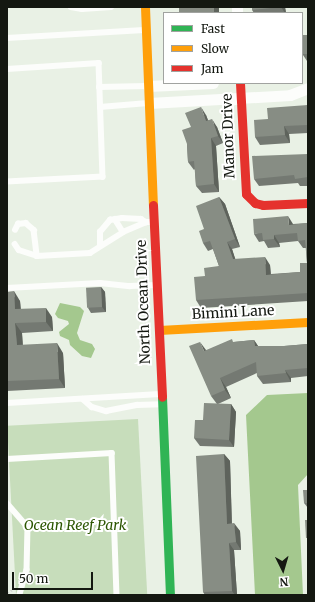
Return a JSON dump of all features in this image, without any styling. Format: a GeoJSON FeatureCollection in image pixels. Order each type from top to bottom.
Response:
{"type":"FeatureCollection","features":[{"type":"Feature","properties":{"kind":"main road","name":"North Ocean Drive"},"geometry":{"type":"LineString","coordinates":[[145,7],[149,103],[150,222],[157,285],[170,595]]}},
{"type":"Feature","properties":{"kind":"main road","name":"Manor Drive"},"geometry":{"type":"LineString","coordinates":[[240,84],[246,194],[255,203],[263,205],[308,203]]}},
{"type":"Feature","properties":{"kind":"main road","name":"Bimini Lane"},"geometry":{"type":"LineString","coordinates":[[159,330],[308,322]]}},
{"type":"Feature","properties":{"kind":"street"},"geometry":{"type":"LineString","coordinates":[[148,86],[191,84]]}},
{"type":"Feature","properties":{"kind":"street"},"geometry":{"type":"LineString","coordinates":[[149,103],[290,95],[308,88]]}},
{"type":"Feature","properties":{"kind":"lane"},"geometry":{"type":"LineString","coordinates":[[71,7],[82,9],[111,7]]}},
{"type":"Feature","properties":{"kind":"lane"},"geometry":{"type":"LineString","coordinates":[[7,38],[146,30]]}},
{"type":"Feature","properties":{"kind":"lane"},"geometry":{"type":"LineString","coordinates":[[7,69],[99,63],[103,177],[7,182]]}},
{"type":"Feature","properties":{"kind":"lane"},"geometry":{"type":"LineString","coordinates":[[99,87],[148,86]]}},
{"type":"Feature","properties":{"kind":"lane"},"geometry":{"type":"LineString","coordinates":[[100,107],[149,103]]}},
{"type":"Feature","properties":{"kind":"lane"},"geometry":{"type":"LineString","coordinates":[[100,245],[103,227],[115,219],[141,219],[150,222]]}},
{"type":"Feature","properties":{"kind":"lane"},"geometry":{"type":"LineString","coordinates":[[115,219],[123,232]]}},
{"type":"Feature","properties":{"kind":"lane"},"geometry":{"type":"LineString","coordinates":[[15,244],[19,250],[37,256],[90,253],[100,245],[123,232],[150,222]]}},
{"type":"Feature","properties":{"kind":"lane"},"geometry":{"type":"LineString","coordinates":[[15,230],[18,224],[26,223],[34,230],[37,256]]}},
{"type":"Feature","properties":{"kind":"lane"},"geometry":{"type":"LineString","coordinates":[[7,288],[100,283],[130,286],[157,285]]}},
{"type":"Feature","properties":{"kind":"lane"},"geometry":{"type":"LineString","coordinates":[[7,403],[161,394]]}},
{"type":"Feature","properties":{"kind":"lane"},"geometry":{"type":"LineString","coordinates":[[83,399],[92,407],[106,411],[137,405],[162,404]]}},
{"type":"Feature","properties":{"kind":"lane"},"geometry":{"type":"LineString","coordinates":[[7,459],[112,453],[118,595]]}},
{"type":"Feature","properties":{"kind":"lane"},"geometry":{"type":"LineString","coordinates":[[7,503],[28,527],[27,570],[20,595]]}},
{"type":"Feature","properties":{"kind":"green space","name":"Ocean Reef Park"},"geometry":{"type":"Polygon","coordinates":[[[138,419],[147,595],[16,595],[7,426],[138,419]]]}},
{"type":"Feature","properties":{"kind":"shaded area"},"geometry":{"type":"Polygon","coordinates":[[[60,303],[80,307],[84,311],[77,333],[80,340],[92,344],[95,349],[91,358],[82,356],[70,345],[69,340],[60,336],[59,332],[69,324],[68,321],[58,318],[55,314],[60,303]]]}},
{"type":"Feature","properties":{"kind":"shaded area"},"geometry":{"type":"Polygon","coordinates":[[[308,393],[308,474],[298,485],[303,595],[255,595],[246,415],[267,395],[308,393]]]}},
{"type":"Feature","properties":{"kind":"building"},"geometry":{"type":"Polygon","coordinates":[[[179,7],[214,7],[214,12],[179,12],[179,7]]]}},
{"type":"Feature","properties":{"kind":"building"},"geometry":{"type":"Polygon","coordinates":[[[252,7],[281,7],[252,10],[252,7]]]}},
{"type":"Feature","properties":{"kind":"building"},"geometry":{"type":"Polygon","coordinates":[[[303,35],[308,35],[308,54],[303,54],[303,35]]]}},
{"type":"Feature","properties":{"kind":"building"},"geometry":{"type":"Polygon","coordinates":[[[308,105],[308,125],[284,126],[285,135],[255,137],[254,120],[268,119],[267,108],[308,105]]]}},
{"type":"Feature","properties":{"kind":"building"},"geometry":{"type":"Polygon","coordinates":[[[201,107],[206,121],[212,119],[218,136],[211,138],[214,184],[196,186],[194,161],[188,162],[187,144],[182,130],[191,127],[185,113],[201,107]]]}},
{"type":"Feature","properties":{"kind":"building"},"geometry":{"type":"Polygon","coordinates":[[[308,154],[308,177],[295,179],[294,175],[254,179],[252,156],[308,154]]]}},
{"type":"Feature","properties":{"kind":"building"},"geometry":{"type":"Polygon","coordinates":[[[219,197],[235,239],[227,242],[233,259],[265,257],[266,275],[300,272],[300,263],[307,263],[305,240],[298,241],[297,233],[274,235],[274,239],[263,240],[262,233],[254,234],[253,219],[288,216],[289,225],[308,223],[308,293],[196,300],[194,277],[205,276],[204,268],[219,266],[210,241],[203,243],[199,231],[204,229],[196,206],[219,197]]]}},
{"type":"Feature","properties":{"kind":"building"},"geometry":{"type":"Polygon","coordinates":[[[101,287],[102,307],[87,308],[86,288],[101,287]]]}},
{"type":"Feature","properties":{"kind":"building"},"geometry":{"type":"Polygon","coordinates":[[[14,291],[15,309],[46,308],[46,322],[15,323],[17,345],[57,343],[59,379],[7,381],[7,292],[14,291]]]}},
{"type":"Feature","properties":{"kind":"building"},"geometry":{"type":"Polygon","coordinates":[[[232,339],[233,342],[254,340],[255,346],[308,344],[308,368],[285,370],[286,373],[257,376],[256,362],[220,378],[225,390],[211,396],[189,346],[200,342],[204,351],[232,339]]]}},
{"type":"Feature","properties":{"kind":"building"},"geometry":{"type":"Polygon","coordinates":[[[204,403],[231,404],[229,440],[194,438],[195,420],[203,420],[204,403]]]}},
{"type":"Feature","properties":{"kind":"building"},"geometry":{"type":"Polygon","coordinates":[[[224,454],[227,524],[234,523],[236,542],[229,543],[232,591],[203,592],[196,456],[224,454]]]}},
{"type":"Feature","properties":{"kind":"building"},"geometry":{"type":"Polygon","coordinates":[[[303,490],[308,490],[308,503],[304,503],[303,490]]]}},
{"type":"Feature","properties":{"kind":"building"},"geometry":{"type":"Polygon","coordinates":[[[305,520],[308,520],[308,538],[306,538],[305,520]]]}},
{"type":"Feature","properties":{"kind":"traffic: fast"},"geometry":{"type":"LineString","coordinates":[[162,397],[170,595]]}},
{"type":"Feature","properties":{"kind":"traffic: slow"},"geometry":{"type":"LineString","coordinates":[[145,7],[153,205]]}},
{"type":"Feature","properties":{"kind":"traffic: slow"},"geometry":{"type":"LineString","coordinates":[[159,330],[308,322]]}},
{"type":"Feature","properties":{"kind":"traffic: jam"},"geometry":{"type":"LineString","coordinates":[[240,84],[246,194],[255,203],[263,205],[308,203]]}},
{"type":"Feature","properties":{"kind":"traffic: jam"},"geometry":{"type":"LineString","coordinates":[[153,205],[162,397]]}}]}
